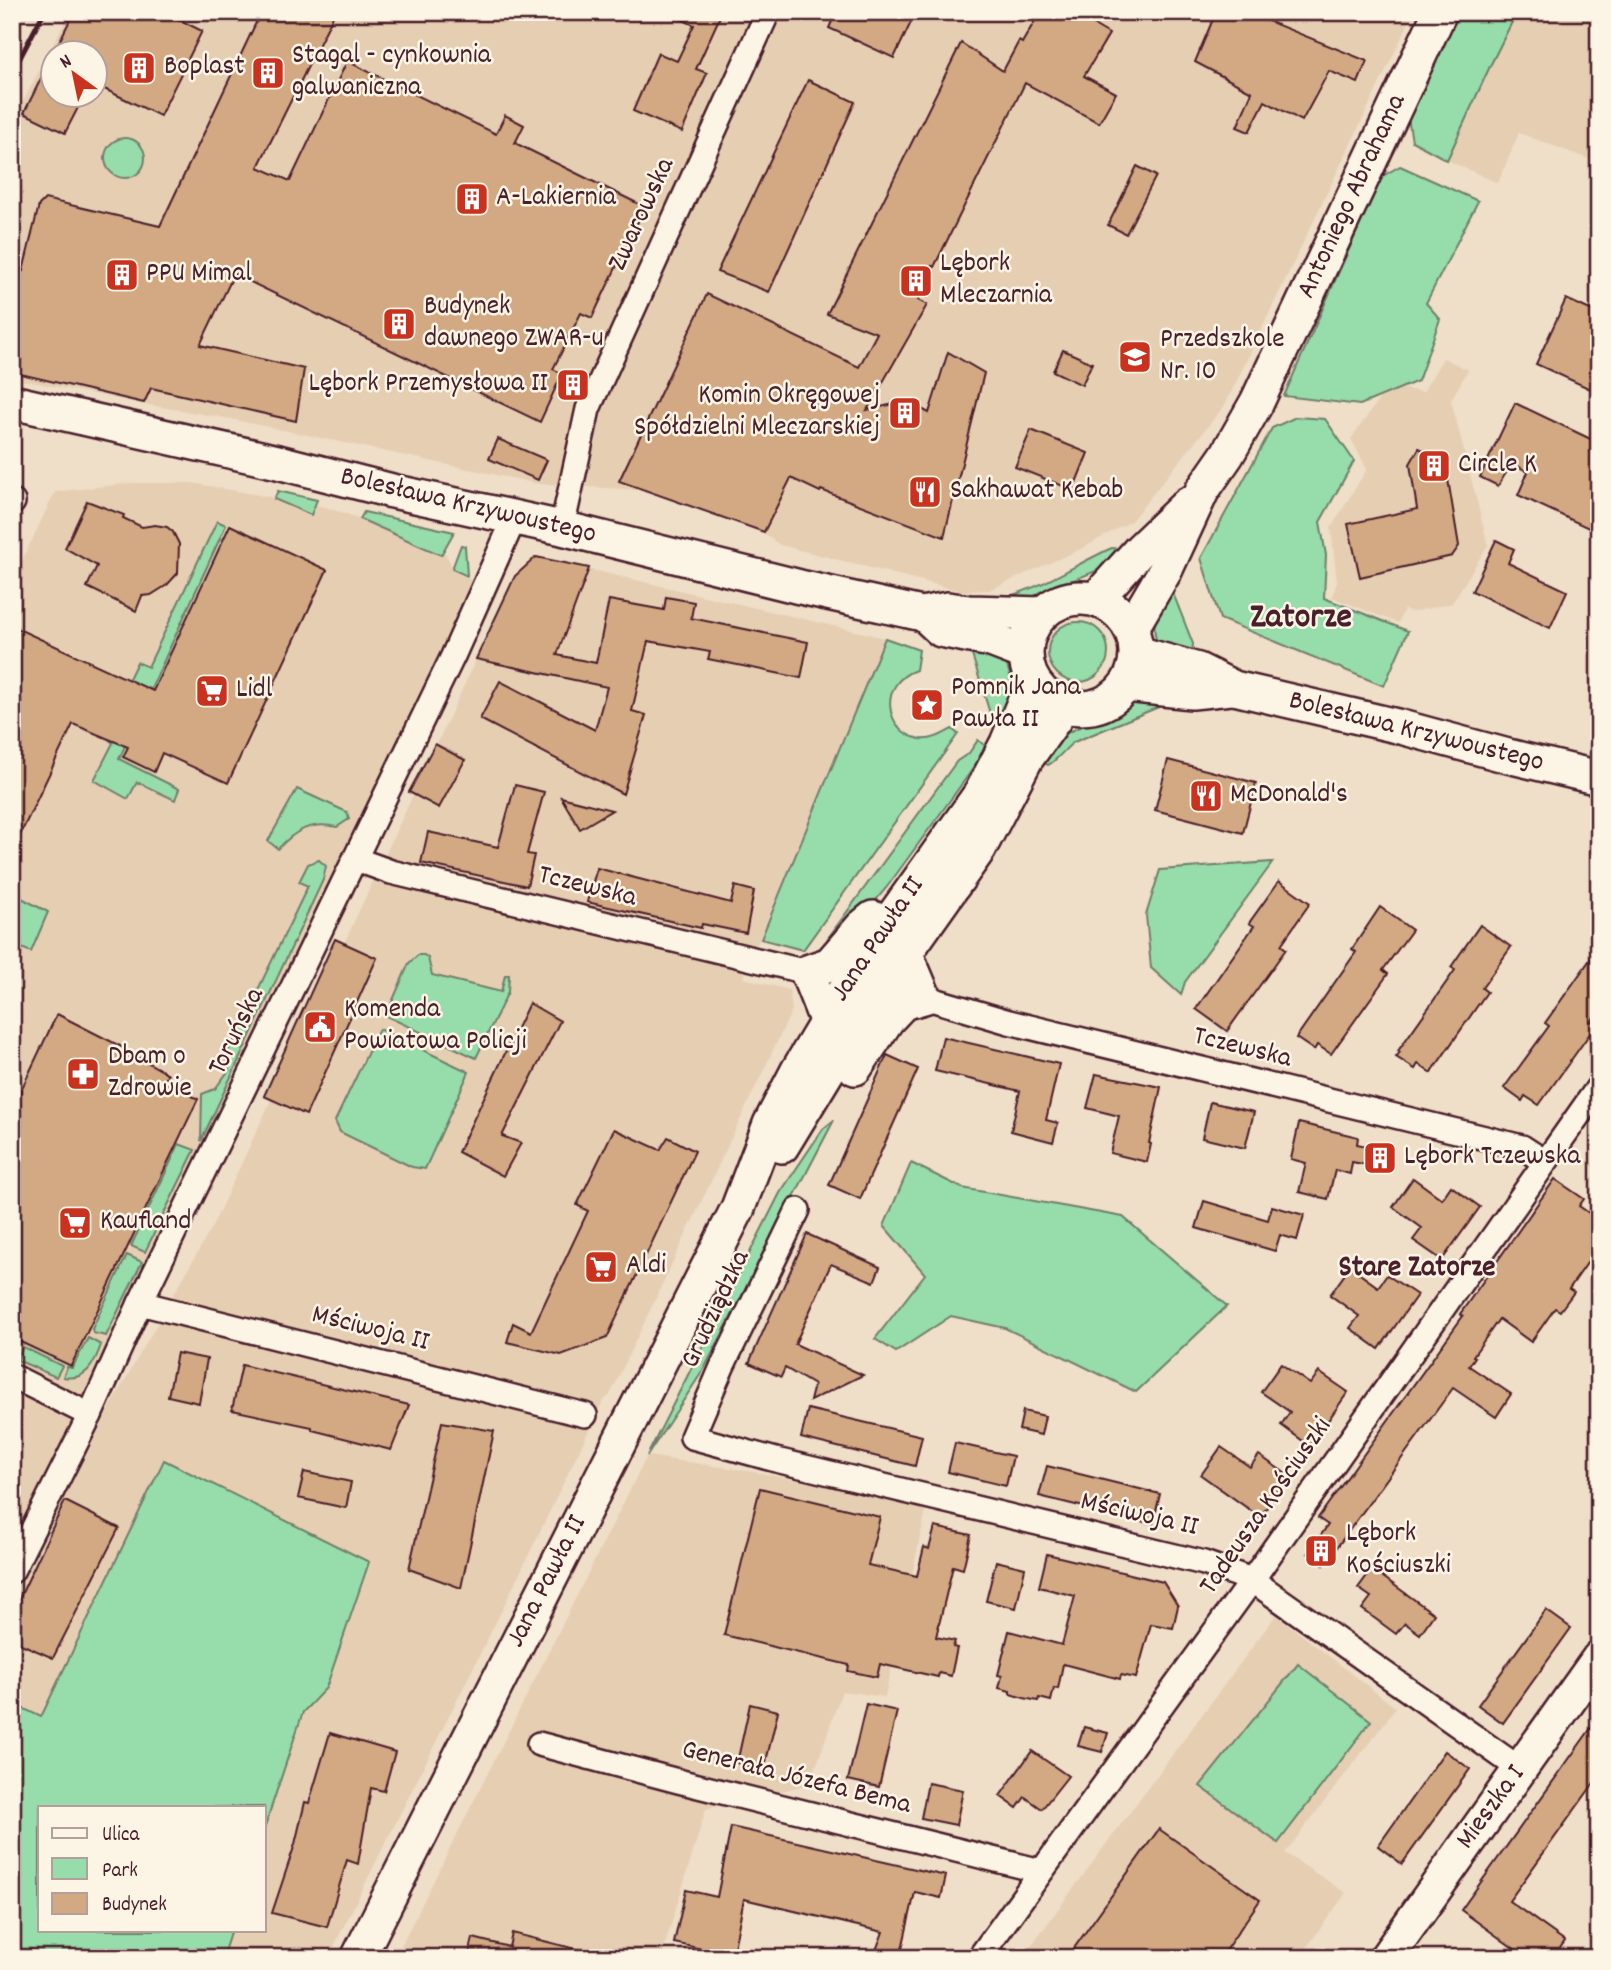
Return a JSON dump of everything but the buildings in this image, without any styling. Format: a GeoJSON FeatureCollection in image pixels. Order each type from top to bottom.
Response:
{"type":"FeatureCollection","features":[{"type":"Feature","properties":{"kind":"main road","name":"Antoniego Abrahama"},"geometry":{"type":"LineString","coordinates":[[1134,641],[1202,491],[1227,455],[1257,402],[1440,12]]}},
{"type":"Feature","properties":{"kind":"main road","name":"Bolesława Krzywoustego"},"geometry":{"type":"LineString","coordinates":[[12,402],[264,459],[391,491],[515,517],[922,614],[948,609],[1041,614]]}},
{"type":"Feature","properties":{"kind":"main road","name":"Antoniego Abrahama"},"geometry":{"type":"LineString","coordinates":[[1096,600],[1140,550],[1202,491]]}},
{"type":"Feature","properties":{"kind":"main road"},"geometry":{"type":"LineString","coordinates":[[1076,598],[1096,600],[1117,610],[1134,641],[1134,670],[1126,685],[1109,701],[1087,708],[1064,706],[1046,696],[1029,667],[1029,632],[1041,614],[1057,603],[1076,598]]}},
{"type":"Feature","properties":{"kind":"main road","name":"Bolesława Krzywoustego"},"geometry":{"type":"LineString","coordinates":[[922,614],[941,630],[991,640],[1029,667]]}},
{"type":"Feature","properties":{"kind":"main road","name":"Bolesława Krzywoustego"},"geometry":{"type":"LineString","coordinates":[[1134,641],[1234,688],[1397,726],[1599,778]]}},
{"type":"Feature","properties":{"kind":"main road","name":"Jana Pawła II"},"geometry":{"type":"LineString","coordinates":[[359,1958],[738,1208],[770,1125],[826,1020],[870,949],[981,793],[995,769],[1029,667]]}},
{"type":"Feature","properties":{"kind":"main road","name":"Bolesława Krzywoustego"},"geometry":{"type":"LineString","coordinates":[[1126,685],[1192,692],[1234,688]]}},
{"type":"Feature","properties":{"kind":"main road","name":"Jana Pawła II"},"geometry":{"type":"LineString","coordinates":[[738,1208],[789,1136],[857,1023],[979,849],[1026,759],[1064,706]]}},
{"type":"Feature","properties":{"kind":"main road"},"geometry":{"type":"LineString","coordinates":[[826,1020],[807,972],[830,964],[862,927],[914,886]]}},
{"type":"Feature","properties":{"kind":"main road"},"geometry":{"type":"LineString","coordinates":[[765,1171],[805,1144],[887,1020],[903,1003],[924,997],[905,952]]}},
{"type":"Feature","properties":{"kind":"main road","name":"Mieszka I"},"geometry":{"type":"LineString","coordinates":[[1386,1958],[1599,1658]]}},
{"type":"Feature","properties":{"kind":"street","name":"Zwarowska"},"geometry":{"type":"LineString","coordinates":[[562,528],[587,409],[768,12]]}},
{"type":"Feature","properties":{"kind":"street","name":"Toruńska"},"geometry":{"type":"LineString","coordinates":[[12,1570],[90,1415],[140,1303],[458,644],[515,517]]}},
{"type":"Feature","properties":{"kind":"street","name":"Tczewska"},"geometry":{"type":"LineString","coordinates":[[355,859],[391,872],[807,972]]}},
{"type":"Feature","properties":{"kind":"street","name":"Tczewska"},"geometry":{"type":"LineString","coordinates":[[924,997],[1009,1022],[1522,1147],[1545,1162]]}},
{"type":"Feature","properties":{"kind":"street","name":"Tadeusza Kościuszki"},"geometry":{"type":"LineString","coordinates":[[979,1958],[1252,1580],[1599,1086]]}},
{"type":"Feature","properties":{"kind":"street","name":"Grudziądzka"},"geometry":{"type":"LineString","coordinates":[[692,1437],[722,1367],[798,1210]]}},
{"type":"Feature","properties":{"kind":"street","name":"Mściwoja II"},"geometry":{"type":"LineString","coordinates":[[140,1303],[585,1415]]}},
{"type":"Feature","properties":{"kind":"street"},"geometry":{"type":"LineString","coordinates":[[12,1376],[90,1415]]}},
{"type":"Feature","properties":{"kind":"street","name":"Mściwoja II"},"geometry":{"type":"LineString","coordinates":[[692,1437],[776,1460],[1204,1563],[1252,1580],[1520,1769]]}},
{"type":"Feature","properties":{"kind":"street","name":"Generała Józefa Bema"},"geometry":{"type":"LineString","coordinates":[[538,1744],[1036,1878]]}},
{"type":"Feature","properties":{"kind":"shaded area"},"geometry":{"type":"Polygon","coordinates":[[[70,12],[1414,12],[1225,405],[1131,521],[1081,549],[989,590],[961,591],[780,545],[707,494],[539,484],[231,419],[12,378],[12,123],[38,73],[38,108],[108,108],[108,38],[56,38],[70,12]]]}},
{"type":"Feature","properties":{"kind":"shaded area"},"geometry":{"type":"Polygon","coordinates":[[[1517,12],[1599,12],[1599,163],[1519,133],[1498,183],[1447,160],[1517,12]]]}},
{"type":"Feature","properties":{"kind":"shaded area","name":"Circle K"},"geometry":{"type":"Polygon","coordinates":[[[1443,358],[1468,370],[1451,400],[1488,545],[1452,603],[1412,612],[1404,609],[1398,623],[1332,597],[1337,582],[1331,528],[1367,469],[1351,439],[1380,398],[1398,388],[1423,392],[1443,358]]]}},
{"type":"Feature","properties":{"kind":"shaded area"},"geometry":{"type":"Polygon","coordinates":[[[132,483],[192,483],[325,507],[416,537],[444,551],[455,572],[475,582],[457,614],[84,1400],[73,1416],[99,1426],[211,1229],[515,576],[523,567],[536,557],[885,638],[743,978],[789,990],[792,1010],[610,1395],[603,1401],[328,1958],[222,1958],[230,1932],[266,1932],[266,1823],[303,1712],[326,1687],[369,1562],[164,1460],[41,1717],[12,1703],[12,582],[55,492],[132,483]]]}},
{"type":"Feature","properties":{"kind":"shaded area"},"geometry":{"type":"Polygon","coordinates":[[[647,1456],[755,1472],[927,1506],[885,1697],[842,1691],[810,1784],[706,1809],[661,1958],[395,1958],[647,1456]]]}},
{"type":"Feature","properties":{"kind":"shaded area"},"geometry":{"type":"Polygon","coordinates":[[[1276,1615],[1396,1708],[1285,1853],[1346,1893],[1299,1958],[1022,1958],[1276,1615]]]}},
{"type":"Feature","properties":{"kind":"green space"},"geometry":{"type":"Polygon","coordinates":[[[1459,12],[1517,12],[1447,160],[1412,141],[1408,118],[1459,12]]]}},
{"type":"Feature","properties":{"kind":"green space"},"geometry":{"type":"Polygon","coordinates":[[[125,138],[139,144],[145,158],[139,172],[125,178],[111,172],[105,158],[111,144],[125,138]]]}},
{"type":"Feature","properties":{"kind":"green space"},"geometry":{"type":"Polygon","coordinates":[[[1400,166],[1478,201],[1426,303],[1440,319],[1418,381],[1360,405],[1284,396],[1381,177],[1400,166]]]}},
{"type":"Feature","properties":{"kind":"green space"},"geometry":{"type":"Polygon","coordinates":[[[1296,417],[1325,419],[1354,461],[1320,522],[1326,555],[1324,598],[1408,631],[1384,686],[1220,619],[1201,558],[1272,428],[1296,417]]]}},
{"type":"Feature","properties":{"kind":"green space"},"geometry":{"type":"Polygon","coordinates":[[[278,491],[317,500],[311,515],[274,499],[278,491]]]}},
{"type":"Feature","properties":{"kind":"green space"},"geometry":{"type":"Polygon","coordinates":[[[364,512],[454,532],[441,555],[360,519],[364,512]]]}},
{"type":"Feature","properties":{"kind":"green space"},"geometry":{"type":"Polygon","coordinates":[[[217,521],[226,525],[119,759],[179,789],[175,800],[137,782],[128,799],[94,780],[113,743],[107,738],[122,706],[117,703],[137,662],[148,667],[217,521]]]}},
{"type":"Feature","properties":{"kind":"green space"},"geometry":{"type":"Polygon","coordinates":[[[461,545],[465,546],[467,576],[452,569],[461,545]]]}},
{"type":"Feature","properties":{"kind":"green space"},"geometry":{"type":"Polygon","coordinates":[[[1112,548],[1120,549],[1101,569],[1017,603],[996,599],[1041,584],[1112,548]]]}},
{"type":"Feature","properties":{"kind":"green space"},"geometry":{"type":"Polygon","coordinates":[[[1171,588],[1193,644],[1191,661],[1158,645],[1155,637],[1157,615],[1171,588]]]}},
{"type":"Feature","properties":{"kind":"green space"},"geometry":{"type":"Polygon","coordinates":[[[1072,622],[1084,622],[1103,635],[1108,652],[1106,664],[1095,677],[1084,682],[1072,682],[1053,669],[1048,658],[1048,646],[1061,627],[1072,622]]]}},
{"type":"Feature","properties":{"kind":"green space"},"geometry":{"type":"Polygon","coordinates":[[[885,638],[919,650],[916,670],[904,676],[891,696],[890,707],[899,727],[908,735],[920,739],[933,738],[952,729],[958,734],[803,950],[761,939],[885,638]]]}},
{"type":"Feature","properties":{"kind":"green space"},"geometry":{"type":"Polygon","coordinates":[[[969,645],[1004,659],[1008,669],[1012,694],[1001,729],[992,720],[969,645]]]}},
{"type":"Feature","properties":{"kind":"green space"},"geometry":{"type":"Polygon","coordinates":[[[1178,699],[1074,742],[1048,765],[1042,762],[1057,740],[1120,707],[1141,700],[1178,699]]]}},
{"type":"Feature","properties":{"kind":"green space"},"geometry":{"type":"Polygon","coordinates":[[[978,740],[988,748],[887,887],[855,925],[822,953],[828,938],[957,761],[969,753],[978,740]]]}},
{"type":"Feature","properties":{"kind":"green space"},"geometry":{"type":"Polygon","coordinates":[[[297,789],[347,812],[349,819],[337,827],[312,826],[298,832],[278,849],[268,841],[297,789]]]}},
{"type":"Feature","properties":{"kind":"green space"},"geometry":{"type":"Polygon","coordinates":[[[319,860],[326,866],[323,880],[201,1141],[202,1094],[215,1089],[229,1070],[226,1056],[308,886],[299,882],[308,864],[319,860]]]}},
{"type":"Feature","properties":{"kind":"green space"},"geometry":{"type":"Polygon","coordinates":[[[1273,862],[1185,982],[1181,995],[1151,968],[1146,915],[1160,870],[1273,862]]]}},
{"type":"Feature","properties":{"kind":"green space"},"geometry":{"type":"Polygon","coordinates":[[[16,895],[48,912],[31,952],[12,944],[12,904],[16,895]]]}},
{"type":"Feature","properties":{"kind":"green space"},"geometry":{"type":"Polygon","coordinates":[[[418,955],[428,958],[432,975],[501,992],[505,975],[509,975],[508,992],[476,1058],[386,1016],[409,963],[418,955]]]}},
{"type":"Feature","properties":{"kind":"green space"},"geometry":{"type":"Polygon","coordinates":[[[379,1029],[469,1072],[425,1169],[412,1167],[340,1132],[335,1121],[379,1029]]]}},
{"type":"Feature","properties":{"kind":"green space"},"geometry":{"type":"Polygon","coordinates":[[[834,1120],[704,1369],[647,1456],[780,1193],[823,1129],[834,1120]]]}},
{"type":"Feature","properties":{"kind":"green space"},"geometry":{"type":"Polygon","coordinates":[[[179,1144],[195,1150],[145,1252],[131,1246],[179,1144]]]}},
{"type":"Feature","properties":{"kind":"green space"},"geometry":{"type":"Polygon","coordinates":[[[911,1163],[962,1188],[1123,1217],[1227,1306],[1136,1392],[1005,1328],[951,1316],[896,1352],[875,1339],[925,1274],[884,1226],[911,1163]]]}},
{"type":"Feature","properties":{"kind":"green space"},"geometry":{"type":"Polygon","coordinates":[[[127,1255],[142,1262],[106,1336],[93,1333],[92,1329],[127,1255]]]}},
{"type":"Feature","properties":{"kind":"green space"},"geometry":{"type":"Polygon","coordinates":[[[88,1338],[101,1345],[92,1365],[83,1374],[71,1378],[63,1377],[67,1367],[72,1368],[88,1338]]]}},
{"type":"Feature","properties":{"kind":"green space"},"geometry":{"type":"Polygon","coordinates":[[[23,1347],[62,1366],[56,1377],[17,1360],[23,1347]]]}},
{"type":"Feature","properties":{"kind":"green space"},"geometry":{"type":"Polygon","coordinates":[[[164,1460],[369,1562],[326,1688],[303,1712],[266,1823],[266,1806],[38,1806],[38,1932],[230,1932],[222,1958],[12,1958],[12,1703],[41,1717],[164,1460]]]}},
{"type":"Feature","properties":{"kind":"green space"},"geometry":{"type":"Polygon","coordinates":[[[1298,1664],[1371,1721],[1278,1843],[1200,1786],[1298,1664]]]}},
{"type":"Feature","properties":{"kind":"railway"},"geometry":{"type":"LineString","coordinates":[[12,73],[44,12]]}},
{"type":"Feature","properties":{"kind":"railway"},"geometry":{"type":"LineString","coordinates":[[12,35],[19,21]]}},
{"type":"Feature","properties":{"kind":"place","name":"Boplast"},"geometry":{"type":"Point","coordinates":[139,68]}},
{"type":"Feature","properties":{"kind":"place","name":"Stagal - cynkownia galwaniczna"},"geometry":{"type":"Point","coordinates":[268,73]}},
{"type":"Feature","properties":{"kind":"place","name":"A-Lakiernia"},"geometry":{"type":"Point","coordinates":[472,199]}},
{"type":"Feature","properties":{"kind":"place","name":"PPU Mimal"},"geometry":{"type":"Point","coordinates":[122,275]}},
{"type":"Feature","properties":{"kind":"place","name":"Lębork Mleczarnia"},"geometry":{"type":"Point","coordinates":[916,281]}},
{"type":"Feature","properties":{"kind":"place","name":"Budynek dawnego ZWAR-u"},"geometry":{"type":"Point","coordinates":[399,324]}},
{"type":"Feature","properties":{"kind":"place","name":"Przedszkole Nr. 10"},"geometry":{"type":"Point","coordinates":[1135,357]}},
{"type":"Feature","properties":{"kind":"place","name":"Lębork Przemysłowa II"},"geometry":{"type":"Point","coordinates":[573,385]}},
{"type":"Feature","properties":{"kind":"place","name":"Komin Okręgowej Spółdzielni Mleczarskiej"},"geometry":{"type":"Point","coordinates":[905,413]}},
{"type":"Feature","properties":{"kind":"place","name":"Circle K"},"geometry":{"type":"Point","coordinates":[1434,466]}},
{"type":"Feature","properties":{"kind":"place","name":"Sakhawat Kebab"},"geometry":{"type":"Point","coordinates":[925,492]}},
{"type":"Feature","properties":{"kind":"place","name":"Lidl"},"geometry":{"type":"Point","coordinates":[212,691]}},
{"type":"Feature","properties":{"kind":"place","name":"Pomnik Jana Pawła II"},"geometry":{"type":"Point","coordinates":[927,705]}},
{"type":"Feature","properties":{"kind":"place","name":"McDonald's"},"geometry":{"type":"Point","coordinates":[1206,796]}},
{"type":"Feature","properties":{"kind":"place","name":"Komenda Powiatowa Policji"},"geometry":{"type":"Point","coordinates":[320,1027]}},
{"type":"Feature","properties":{"kind":"place","name":"Dbam o Zdrowie"},"geometry":{"type":"Point","coordinates":[83,1074]}},
{"type":"Feature","properties":{"kind":"place","name":"Lębork Tczewska"},"geometry":{"type":"Point","coordinates":[1380,1158]}},
{"type":"Feature","properties":{"kind":"place","name":"Kaufland"},"geometry":{"type":"Point","coordinates":[75,1223]}},
{"type":"Feature","properties":{"kind":"place","name":"Aldi"},"geometry":{"type":"Point","coordinates":[601,1267]}},
{"type":"Feature","properties":{"kind":"place","name":"Lębork Kościuszki"},"geometry":{"type":"Point","coordinates":[1321,1551]}},
{"type":"Feature","properties":{"kind":"district","name":"Zatorze"},"geometry":{"type":"Point","coordinates":[1301,619]}},
{"type":"Feature","properties":{"kind":"district","name":"Stare Zatorze"},"geometry":{"type":"Point","coordinates":[1417,1269]}}]}
